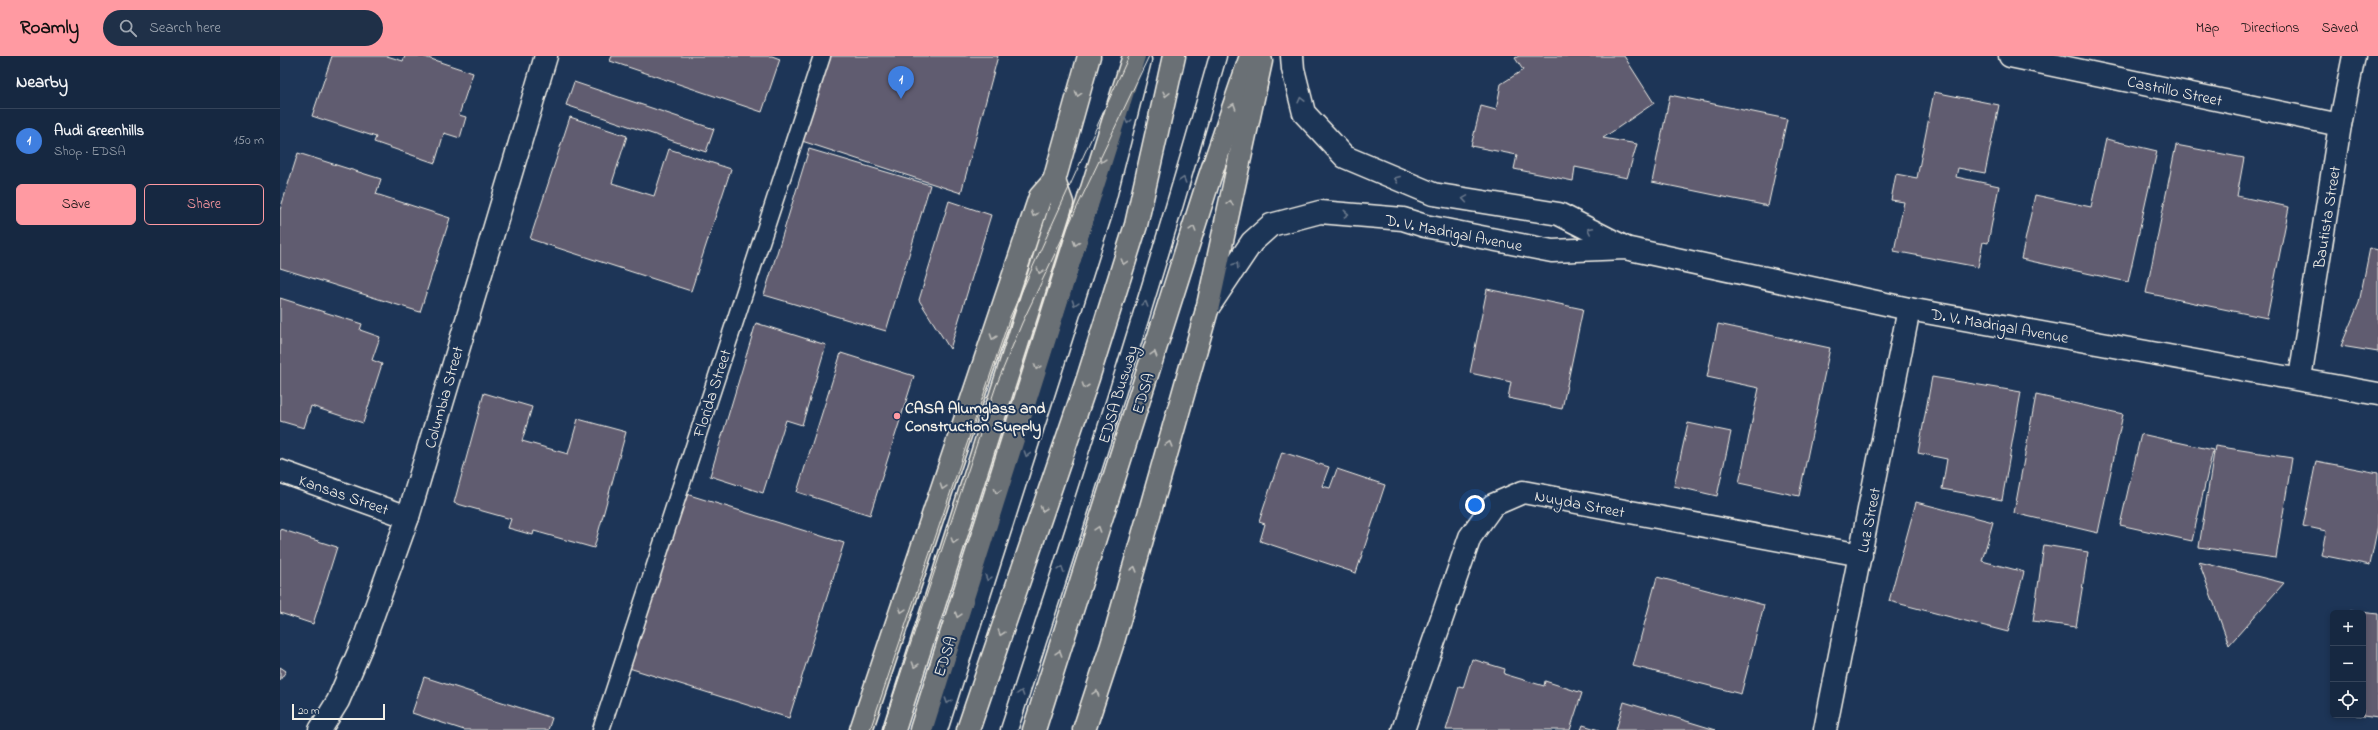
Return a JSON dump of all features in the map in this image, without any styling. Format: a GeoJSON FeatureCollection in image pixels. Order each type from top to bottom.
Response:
{"type":"FeatureCollection","features":[{"type":"Feature","properties":{"kind":"highway"},"geometry":{"type":"LineString","coordinates":[[861,730],[1040,198],[1054,180],[1089,56]]}},
{"type":"Feature","properties":{"kind":"highway","name":"EDSA"},"geometry":{"type":"LineString","coordinates":[[921,730],[1096,210],[1134,56]]}},
{"type":"Feature","properties":{"kind":"highway"},"geometry":{"type":"LineString","coordinates":[[968,730],[1088,378],[1136,225],[1174,56]]}},
{"type":"Feature","properties":{"kind":"highway","name":"EDSA"},"geometry":{"type":"LineString","coordinates":[[1034,730],[1209,179],[1250,56]]}},
{"type":"Feature","properties":{"kind":"highway"},"geometry":{"type":"LineString","coordinates":[[1084,730],[1112,645],[1207,310],[1263,56]]}},
{"type":"Feature","properties":{"kind":"highway"},"geometry":{"type":"LineString","coordinates":[[894,730],[1062,203],[1054,180]]}},
{"type":"Feature","properties":{"kind":"highway"},"geometry":{"type":"LineString","coordinates":[[952,460],[978,467]]}},
{"type":"Feature","properties":{"kind":"street","name":"Columbia Street"},"geometry":{"type":"LineString","coordinates":[[320,730],[338,701],[364,640],[408,517],[546,56]]}},
{"type":"Feature","properties":{"kind":"street","name":"D. V. Madrigal Avenue"},"geometry":{"type":"LineString","coordinates":[[1292,56],[1293,70],[1304,113],[1345,157],[1433,194],[1559,214],[1625,248]]}},
{"type":"Feature","properties":{"kind":"street","name":"Castrillo Street"},"geometry":{"type":"LineString","coordinates":[[2010,56],[2340,125]]}},
{"type":"Feature","properties":{"kind":"street","name":"Bautista Street"},"geometry":{"type":"LineString","coordinates":[[2300,378],[2340,125],[2354,56]]}},
{"type":"Feature","properties":{"kind":"street","name":"D. V. Madrigal Avenue"},"geometry":{"type":"LineString","coordinates":[[1207,310],[1252,242],[1271,225],[1320,212],[1403,219],[1425,226],[1552,251],[1625,248],[1909,309],[2300,378],[2378,394]]}},
{"type":"Feature","properties":{"kind":"street","name":"Luz Street"},"geometry":{"type":"LineString","coordinates":[[1825,730],[1909,309]]}},
{"type":"Feature","properties":{"kind":"street","name":"Kansas Street"},"geometry":{"type":"LineString","coordinates":[[280,472],[408,517]]}},
{"type":"Feature","properties":{"kind":"street","name":"Nuyda Street"},"geometry":{"type":"LineString","coordinates":[[1403,730],[1470,537],[1493,505],[1524,492],[1861,555]]}},
{"type":"Feature","properties":{"kind":"lane","name":"Florida Street"},"geometry":{"type":"LineString","coordinates":[[601,730],[822,56]]}},
{"type":"Feature","properties":{"kind":"lane"},"geometry":{"type":"LineString","coordinates":[[939,730],[1144,56]]}},
{"type":"Feature","properties":{"kind":"lane","name":"EDSA Busway"},"geometry":{"type":"LineString","coordinates":[[1010,730],[1117,395],[1186,170],[1218,56]]}},
{"type":"Feature","properties":{"kind":"building"},"geometry":{"type":"Polygon","coordinates":[[[332,56],[387,56],[403,61],[405,56],[422,56],[473,73],[459,115],[466,117],[460,138],[444,133],[435,163],[374,142],[376,137],[312,116],[332,56]]]}},
{"type":"Feature","properties":{"kind":"building"},"geometry":{"type":"Polygon","coordinates":[[[612,56],[772,56],[780,59],[762,112],[610,61],[612,56]]]}},
{"type":"Feature","properties":{"kind":"building"},"geometry":{"type":"Polygon","coordinates":[[[827,56],[998,56],[961,193],[802,141],[827,56]]]}},
{"type":"Feature","properties":{"kind":"building"},"geometry":{"type":"Polygon","coordinates":[[[1519,56],[1624,56],[1654,103],[1603,138],[1637,144],[1627,178],[1575,167],[1573,181],[1514,169],[1517,155],[1471,146],[1481,106],[1496,110],[1501,84],[1523,70],[1515,58],[1519,56]]]}},
{"type":"Feature","properties":{"kind":"building"},"geometry":{"type":"Polygon","coordinates":[[[574,82],[714,129],[706,152],[566,105],[574,82]]]}},
{"type":"Feature","properties":{"kind":"building"},"geometry":{"type":"Polygon","coordinates":[[[1934,92],[1999,105],[1985,173],[1958,168],[1956,177],[1999,186],[1988,243],[1983,242],[1978,267],[1894,251],[1904,202],[1891,200],[1896,174],[1917,178],[1934,92]]]}},
{"type":"Feature","properties":{"kind":"building"},"geometry":{"type":"Polygon","coordinates":[[[1670,95],[1787,119],[1768,206],[1652,182],[1670,95]]]}},
{"type":"Feature","properties":{"kind":"building"},"geometry":{"type":"Polygon","coordinates":[[[570,117],[627,136],[612,183],[654,196],[669,149],[731,169],[691,291],[530,239],[570,117]]]}},
{"type":"Feature","properties":{"kind":"building"},"geometry":{"type":"Polygon","coordinates":[[[2106,139],[2157,151],[2128,282],[2021,259],[2035,195],[2091,207],[2106,139]]]}},
{"type":"Feature","properties":{"kind":"building"},"geometry":{"type":"Polygon","coordinates":[[[2176,145],[2244,158],[2237,196],[2289,207],[2267,318],[2146,293],[2176,145]]]}},
{"type":"Feature","properties":{"kind":"building"},"geometry":{"type":"Polygon","coordinates":[[[809,149],[930,185],[886,331],[764,295],[809,149]]]}},
{"type":"Feature","properties":{"kind":"building"},"geometry":{"type":"Polygon","coordinates":[[[298,153],[381,179],[376,194],[450,218],[420,312],[280,268],[280,210],[298,153]]]}},
{"type":"Feature","properties":{"kind":"building"},"geometry":{"type":"Polygon","coordinates":[[[949,201],[991,215],[950,349],[919,300],[949,201]]]}},
{"type":"Feature","properties":{"kind":"building"},"geometry":{"type":"Polygon","coordinates":[[[2370,248],[2378,250],[2378,352],[2341,346],[2359,303],[2370,248]]]}},
{"type":"Feature","properties":{"kind":"building"},"geometry":{"type":"Polygon","coordinates":[[[1487,289],[1583,309],[1562,409],[1508,398],[1511,382],[1470,373],[1487,289]]]}},
{"type":"Feature","properties":{"kind":"building"},"geometry":{"type":"Polygon","coordinates":[[[280,298],[362,324],[360,330],[380,337],[372,360],[382,364],[363,423],[311,406],[304,428],[280,421],[280,298]]]}},
{"type":"Feature","properties":{"kind":"building"},"geometry":{"type":"Polygon","coordinates":[[[756,323],[826,345],[802,425],[786,420],[763,493],[710,476],[756,323]]]}},
{"type":"Feature","properties":{"kind":"building"},"geometry":{"type":"Polygon","coordinates":[[[1718,324],[1830,348],[1799,496],[1739,483],[1759,388],[1707,377],[1718,324]]]}},
{"type":"Feature","properties":{"kind":"building"},"geometry":{"type":"Polygon","coordinates":[[[841,353],[914,376],[870,515],[797,492],[841,353]]]}},
{"type":"Feature","properties":{"kind":"building"},"geometry":{"type":"Polygon","coordinates":[[[1932,377],[2021,392],[2002,500],[1942,489],[1947,459],[1918,453],[1932,377]]]}},
{"type":"Feature","properties":{"kind":"building"},"geometry":{"type":"Polygon","coordinates":[[[484,393],[532,407],[522,441],[568,454],[578,419],[626,432],[594,548],[534,531],[533,535],[508,528],[511,519],[454,503],[484,393]]]}},
{"type":"Feature","properties":{"kind":"building"},"geometry":{"type":"Polygon","coordinates":[[[2036,395],[2123,414],[2098,533],[2014,513],[2036,395]]]}},
{"type":"Feature","properties":{"kind":"building"},"geometry":{"type":"Polygon","coordinates":[[[1688,423],[1731,432],[1717,496],[1674,486],[1688,423]]]}},
{"type":"Feature","properties":{"kind":"building"},"geometry":{"type":"Polygon","coordinates":[[[2141,434],[2213,450],[2192,541],[2120,525],[2141,434]]]}},
{"type":"Feature","properties":{"kind":"building"},"geometry":{"type":"Polygon","coordinates":[[[2215,446],[2292,458],[2276,558],[2199,547],[2215,446]]]}},
{"type":"Feature","properties":{"kind":"building"},"geometry":{"type":"Polygon","coordinates":[[[1282,452],[1329,467],[1322,486],[1330,488],[1337,469],[1385,485],[1356,573],[1260,541],[1265,524],[1259,522],[1282,452]]]}},
{"type":"Feature","properties":{"kind":"building"},"geometry":{"type":"Polygon","coordinates":[[[2316,461],[2378,473],[2378,525],[2370,565],[2321,555],[2326,531],[2303,526],[2316,461]]]}},
{"type":"Feature","properties":{"kind":"building"},"geometry":{"type":"Polygon","coordinates":[[[683,493],[844,543],[789,718],[629,668],[683,493]]]}},
{"type":"Feature","properties":{"kind":"building"},"geometry":{"type":"Polygon","coordinates":[[[1916,502],[1993,522],[1982,561],[2024,572],[2008,632],[1889,601],[1916,502]]]}},
{"type":"Feature","properties":{"kind":"building"},"geometry":{"type":"Polygon","coordinates":[[[280,529],[337,547],[313,624],[280,613],[280,529]]]}},
{"type":"Feature","properties":{"kind":"building"},"geometry":{"type":"Polygon","coordinates":[[[2044,545],[2088,552],[2076,627],[2033,621],[2044,545]]]}},
{"type":"Feature","properties":{"kind":"building"},"geometry":{"type":"Polygon","coordinates":[[[2199,562],[2284,583],[2229,645],[2199,562]]]}},
{"type":"Feature","properties":{"kind":"building"},"geometry":{"type":"Polygon","coordinates":[[[1657,577],[1764,605],[1741,694],[1633,666],[1657,577]]]}},
{"type":"Feature","properties":{"kind":"building"},"geometry":{"type":"Polygon","coordinates":[[[2366,613],[2378,614],[2378,718],[2366,716],[2366,613]]]}},
{"type":"Feature","properties":{"kind":"building"},"geometry":{"type":"Polygon","coordinates":[[[1472,659],[1505,669],[1504,674],[1544,686],[1545,681],[1582,693],[1570,730],[1446,730],[1459,687],[1463,688],[1472,659]]]}},
{"type":"Feature","properties":{"kind":"building"},"geometry":{"type":"Polygon","coordinates":[[[280,667],[286,671],[280,680],[280,667]]]}},
{"type":"Feature","properties":{"kind":"building"},"geometry":{"type":"Polygon","coordinates":[[[424,677],[552,718],[548,730],[464,730],[412,713],[424,677]]]}},
{"type":"Feature","properties":{"kind":"building"},"geometry":{"type":"Polygon","coordinates":[[[1624,702],[1716,730],[1616,730],[1624,702]]]}},
{"type":"Feature","properties":{"kind":"building"},"geometry":{"type":"Polygon","coordinates":[[[1583,725],[1599,730],[1581,730],[1583,725]]]}},
{"type":"Feature","properties":{"kind":"tram line"},"geometry":{"type":"LineString","coordinates":[[870,730],[1010,317],[1129,56]]}},
{"type":"Feature","properties":{"kind":"tram line"},"geometry":{"type":"LineString","coordinates":[[882,730],[996,386],[1022,323],[1149,56]]}},
{"type":"Feature","properties":{"kind":"place","name":"Audi Greenhills"},"geometry":{"type":"Point","coordinates":[901,99]}},
{"type":"Feature","properties":{"kind":"place","name":"CASA Alumglass and Construction Supply"},"geometry":{"type":"Point","coordinates":[897,416]}}]}
